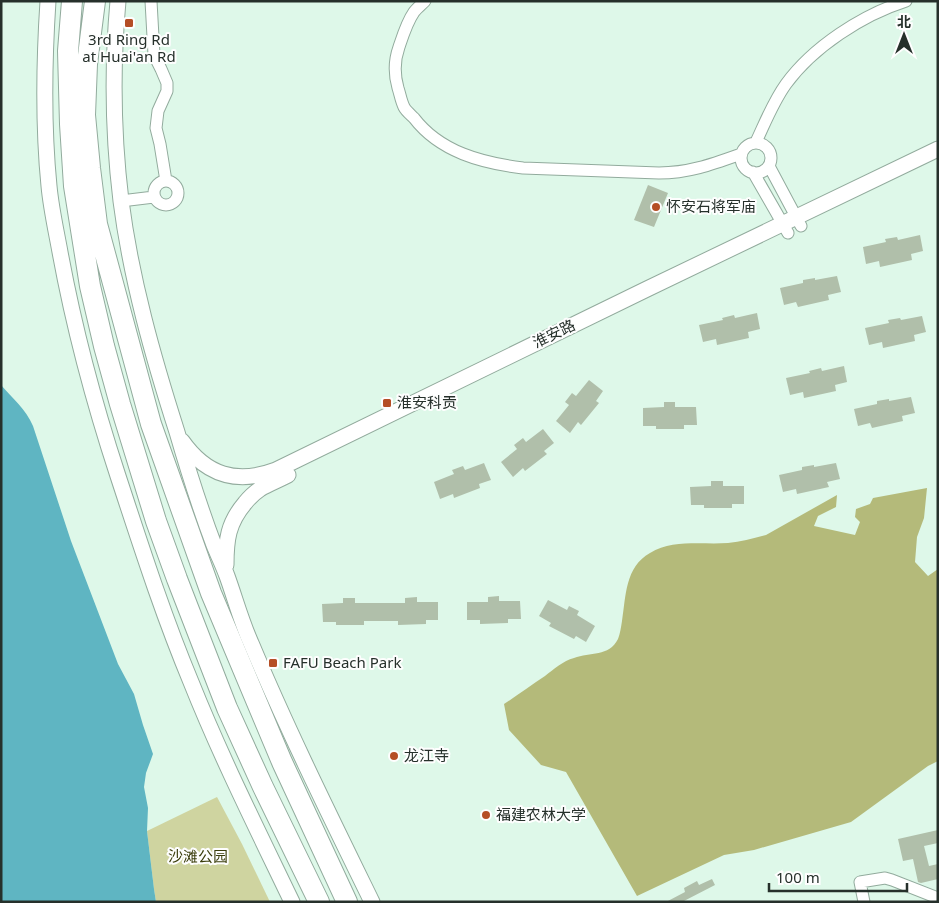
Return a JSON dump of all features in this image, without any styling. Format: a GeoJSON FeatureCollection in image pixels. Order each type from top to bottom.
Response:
{"type":"FeatureCollection","features":[{"type":"Feature","properties":{"kind":"highway"},"geometry":{"type":"LineString","coordinates":[[67,1],[70,124],[75,194],[90,286],[120,404],[159,529],[227,708],[319,902]]}},
{"type":"Feature","properties":{"kind":"highway"},"geometry":{"type":"LineString","coordinates":[[68,51],[72,1]]}},
{"type":"Feature","properties":{"kind":"highway"},"geometry":{"type":"LineString","coordinates":[[95,1],[87,64],[85,116],[97,224],[151,424],[211,593],[282,762],[347,902]]}},
{"type":"Feature","properties":{"kind":"main road"},"geometry":{"type":"LineString","coordinates":[[48,1],[45,49],[49,188],[64,274],[89,382],[135,529],[172,634],[227,766],[292,902]]}},
{"type":"Feature","properties":{"kind":"main road"},"geometry":{"type":"LineString","coordinates":[[85,116],[105,1]]}},
{"type":"Feature","properties":{"kind":"main road"},"geometry":{"type":"LineString","coordinates":[[118,1],[114,81],[121,202],[132,266],[164,392],[214,545],[251,643],[320,797],[372,902]]}},
{"type":"Feature","properties":{"kind":"main road","name":"淮安路"},"geometry":{"type":"LineString","coordinates":[[226,574],[226,545],[231,525],[244,504],[259,490],[643,302],[938,149]]}},
{"type":"Feature","properties":{"kind":"main road","name":"淮安路"},"geometry":{"type":"LineString","coordinates":[[177,433],[190,453],[206,466],[221,474],[240,477],[266,474],[647,289],[938,160]]}},
{"type":"Feature","properties":{"kind":"street"},"geometry":{"type":"LineString","coordinates":[[151,1],[154,55],[167,83],[167,91],[158,111],[156,128],[166,181]]}},
{"type":"Feature","properties":{"kind":"street"},"geometry":{"type":"LineString","coordinates":[[425,1],[415,10],[408,21],[395,61],[396,79],[404,107],[428,134],[452,149],[480,160],[504,166],[667,173],[696,169],[741,154]]}},
{"type":"Feature","properties":{"kind":"street"},"geometry":{"type":"LineString","coordinates":[[792,225],[753,172],[744,168],[741,154],[746,146],[756,142],[773,105],[785,86],[813,54],[828,42],[866,19],[906,1]]}},
{"type":"Feature","properties":{"kind":"street"},"geometry":{"type":"LineString","coordinates":[[756,142],[768,149],[771,159],[769,166],[792,225]]}},
{"type":"Feature","properties":{"kind":"street"},"geometry":{"type":"LineString","coordinates":[[753,172],[762,171],[769,166]]}},
{"type":"Feature","properties":{"kind":"street"},"geometry":{"type":"LineString","coordinates":[[166,181],[173,183],[178,189],[178,197],[168,205],[160,204],[154,198],[158,183],[166,181]]}},
{"type":"Feature","properties":{"kind":"street"},"geometry":{"type":"LineString","coordinates":[[121,202],[154,198]]}},
{"type":"Feature","properties":{"kind":"street"},"geometry":{"type":"LineString","coordinates":[[864,902],[860,882],[889,878],[938,898]]}},
{"type":"Feature","properties":{"kind":"green space"},"geometry":{"type":"Polygon","coordinates":[[[927,488],[924,518],[917,537],[915,562],[928,576],[938,569],[938,761],[928,766],[851,822],[754,850],[724,855],[637,896],[566,772],[541,765],[509,730],[504,704],[566,661],[580,656],[599,653],[610,649],[614,645],[620,633],[626,592],[631,574],[642,559],[650,553],[678,544],[733,542],[766,535],[837,495],[836,507],[818,516],[814,526],[855,535],[860,522],[855,517],[856,509],[870,504],[873,498],[927,488]]]}},
{"type":"Feature","properties":{"kind":"green space","name":"沙滩公园"},"geometry":{"type":"Polygon","coordinates":[[[217,797],[270,902],[156,902],[147,831],[217,797]]]}},
{"type":"Feature","properties":{"kind":"water"},"geometry":{"type":"Polygon","coordinates":[[[1,385],[23,409],[33,426],[71,541],[118,664],[134,694],[153,754],[146,773],[144,787],[148,808],[147,831],[156,902],[1,902],[1,385]]]}},
{"type":"Feature","properties":{"kind":"building","name":"怀安石将军庙"},"geometry":{"type":"Polygon","coordinates":[[[648,185],[668,193],[654,227],[634,220],[648,185]]]}},
{"type":"Feature","properties":{"kind":"building"},"geometry":{"type":"Polygon","coordinates":[[[920,235],[923,251],[911,254],[912,260],[880,267],[879,261],[866,264],[863,247],[886,242],[885,239],[897,237],[898,240],[920,235]]]}},
{"type":"Feature","properties":{"kind":"building"},"geometry":{"type":"Polygon","coordinates":[[[837,276],[841,292],[828,295],[829,300],[798,307],[796,302],[784,305],[780,288],[803,283],[803,280],[837,276]]]}},
{"type":"Feature","properties":{"kind":"building"},"geometry":{"type":"Polygon","coordinates":[[[757,313],[760,329],[748,332],[749,338],[717,345],[716,339],[703,342],[699,325],[723,320],[722,318],[734,315],[735,318],[757,313]]]}},
{"type":"Feature","properties":{"kind":"building"},"geometry":{"type":"Polygon","coordinates":[[[922,316],[926,332],[914,335],[915,341],[883,348],[882,342],[869,345],[865,328],[889,323],[888,320],[900,318],[901,320],[922,316]]]}},
{"type":"Feature","properties":{"kind":"building"},"geometry":{"type":"Polygon","coordinates":[[[844,366],[847,382],[835,385],[836,391],[804,398],[803,392],[790,395],[786,378],[810,373],[809,371],[821,368],[822,371],[844,366]]]}},
{"type":"Feature","properties":{"kind":"building"},"geometry":{"type":"Polygon","coordinates":[[[589,380],[603,391],[596,401],[599,403],[581,425],[578,422],[570,433],[556,421],[569,405],[565,402],[572,393],[576,396],[589,380]]]}},
{"type":"Feature","properties":{"kind":"building"},"geometry":{"type":"Polygon","coordinates":[[[911,397],[915,413],[902,416],[903,421],[872,428],[870,423],[858,426],[854,409],[877,404],[877,401],[911,397]]]}},
{"type":"Feature","properties":{"kind":"building"},"geometry":{"type":"Polygon","coordinates":[[[664,402],[675,402],[675,407],[696,407],[697,425],[684,425],[684,429],[656,429],[656,426],[643,426],[643,408],[664,407],[664,402]]]}},
{"type":"Feature","properties":{"kind":"building"},"geometry":{"type":"Polygon","coordinates":[[[543,429],[554,443],[544,451],[547,454],[525,471],[523,468],[513,477],[501,462],[517,449],[514,445],[523,438],[526,442],[543,429]]]}},
{"type":"Feature","properties":{"kind":"building"},"geometry":{"type":"Polygon","coordinates":[[[484,463],[491,480],[479,484],[480,488],[454,498],[453,494],[440,499],[434,482],[454,474],[452,470],[463,466],[465,470],[484,463]]]}},
{"type":"Feature","properties":{"kind":"building"},"geometry":{"type":"Polygon","coordinates":[[[836,463],[840,479],[827,482],[829,487],[797,494],[796,489],[783,492],[779,475],[802,470],[802,467],[836,463]]]}},
{"type":"Feature","properties":{"kind":"building"},"geometry":{"type":"Polygon","coordinates":[[[711,481],[723,481],[723,486],[744,486],[744,504],[732,504],[732,508],[704,508],[704,505],[691,505],[690,487],[711,486],[711,481]]]}},
{"type":"Feature","properties":{"kind":"building"},"geometry":{"type":"Polygon","coordinates":[[[499,596],[499,601],[520,601],[521,619],[508,619],[508,623],[480,624],[480,620],[467,620],[467,602],[488,602],[488,597],[499,596]]]}},
{"type":"Feature","properties":{"kind":"building"},"geometry":{"type":"Polygon","coordinates":[[[417,597],[417,602],[438,602],[438,620],[426,620],[426,624],[398,625],[398,621],[364,621],[364,625],[336,625],[336,622],[323,622],[322,604],[343,603],[343,598],[355,598],[355,603],[405,603],[405,598],[417,597]]]}},
{"type":"Feature","properties":{"kind":"building"},"geometry":{"type":"Polygon","coordinates":[[[548,600],[567,610],[569,606],[579,611],[577,615],[595,626],[586,642],[576,636],[574,639],[549,626],[551,623],[539,616],[548,600]]]}},
{"type":"Feature","properties":{"kind":"building"},"geometry":{"type":"Polygon","coordinates":[[[938,830],[938,843],[924,846],[929,866],[938,864],[938,879],[918,882],[913,859],[903,861],[898,839],[938,830]]]}},
{"type":"Feature","properties":{"kind":"building"},"geometry":{"type":"Polygon","coordinates":[[[712,879],[715,885],[682,902],[666,902],[685,892],[684,888],[697,881],[699,885],[712,879]]]}},
{"type":"Feature","properties":{"kind":"place","name":"3rd Ring Rd at Huai'an Rd"},"geometry":{"type":"Point","coordinates":[129,23]}},
{"type":"Feature","properties":{"kind":"place","name":"怀安石将军庙"},"geometry":{"type":"Point","coordinates":[656,207]}},
{"type":"Feature","properties":{"kind":"place","name":"淮安科贡"},"geometry":{"type":"Point","coordinates":[387,403]}},
{"type":"Feature","properties":{"kind":"place","name":"FAFU Beach Park"},"geometry":{"type":"Point","coordinates":[273,663]}},
{"type":"Feature","properties":{"kind":"place","name":"龙江寺"},"geometry":{"type":"Point","coordinates":[394,756]}},
{"type":"Feature","properties":{"kind":"place","name":"福建农林大学"},"geometry":{"type":"Point","coordinates":[486,815]}}]}
